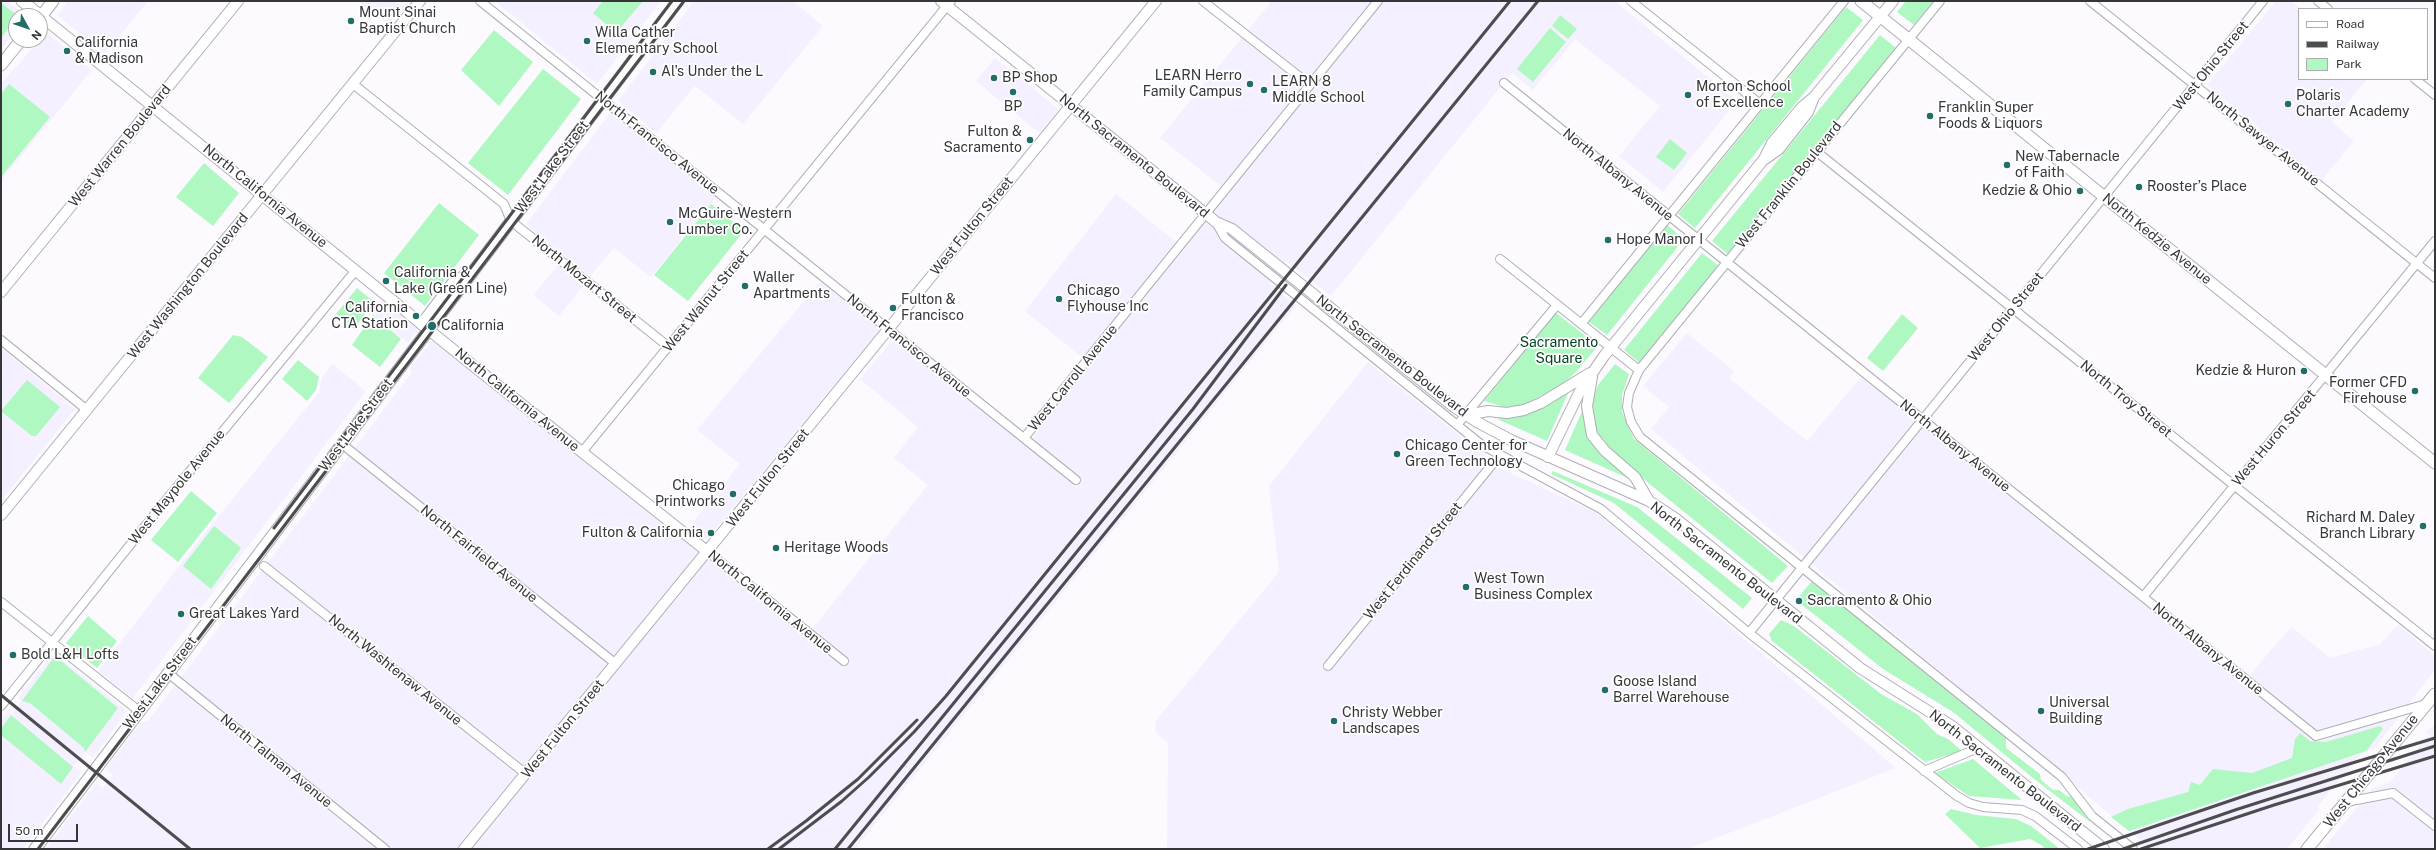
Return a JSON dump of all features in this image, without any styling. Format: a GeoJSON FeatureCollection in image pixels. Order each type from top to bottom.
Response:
{"type":"FeatureCollection","features":[{"type":"Feature","properties":{"kind":"main road"},"geometry":{"type":"LineString","coordinates":[[22,1],[30,8]]}},
{"type":"Feature","properties":{"kind":"main road","name":"West Lake Street"},"geometry":{"type":"LineString","coordinates":[[35,849],[138,711],[412,352],[422,338],[425,326],[469,276],[678,1]]}},
{"type":"Feature","properties":{"kind":"main road","name":"North Kedzie Avenue"},"geometry":{"type":"LineString","coordinates":[[1860,1],[2435,463]]}},
{"type":"Feature","properties":{"kind":"main road"},"geometry":{"type":"LineString","coordinates":[[1,65],[15,48]]}},
{"type":"Feature","properties":{"kind":"main road"},"geometry":{"type":"LineString","coordinates":[[422,338],[425,326]]}},
{"type":"Feature","properties":{"kind":"main road"},"geometry":{"type":"LineString","coordinates":[[412,352],[420,352],[425,326]]}},
{"type":"Feature","properties":{"kind":"main road","name":"West Chicago Avenue"},"geometry":{"type":"LineString","coordinates":[[2307,849],[2435,694]]}},
{"type":"Feature","properties":{"kind":"street","name":"West Warren Boulevard"},"geometry":{"type":"LineString","coordinates":[[1,292],[238,1]]}},
{"type":"Feature","properties":{"kind":"street","name":"West Washington Boulevard"},"geometry":{"type":"LineString","coordinates":[[1,516],[420,1]]}},
{"type":"Feature","properties":{"kind":"street","name":"North Francisco Avenue"},"geometry":{"type":"LineString","coordinates":[[480,1],[1076,480]]}},
{"type":"Feature","properties":{"kind":"street","name":"West Fulton Street"},"geometry":{"type":"LineString","coordinates":[[464,849],[708,552],[1156,1]]}},
{"type":"Feature","properties":{"kind":"street"},"geometry":{"type":"LineString","coordinates":[[1203,1],[1310,85]]}},
{"type":"Feature","properties":{"kind":"street","name":"West Carroll Avenue"},"geometry":{"type":"LineString","coordinates":[[1024,438],[1378,1]]}},
{"type":"Feature","properties":{"kind":"street"},"geometry":{"type":"LineString","coordinates":[[1631,1],[1760,104]]}},
{"type":"Feature","properties":{"kind":"street"},"geometry":{"type":"LineString","coordinates":[[1581,324],[1844,1]]}},
{"type":"Feature","properties":{"kind":"street"},"geometry":{"type":"LineString","coordinates":[[1548,457],[1580,391],[1593,370],[1764,160],[1779,149],[1808,112],[1814,97],[1893,1]]}},
{"type":"Feature","properties":{"kind":"street","name":"West Franklin Boulevard"},"geometry":{"type":"LineString","coordinates":[[1638,370],[1940,1]]}},
{"type":"Feature","properties":{"kind":"street","name":"North Sawyer Avenue"},"geometry":{"type":"LineString","coordinates":[[2090,1],[2435,278]]}},
{"type":"Feature","properties":{"kind":"street","name":"West Ohio Street"},"geometry":{"type":"LineString","coordinates":[[1749,632],[2263,1]]}},
{"type":"Feature","properties":{"kind":"street"},"geometry":{"type":"LineString","coordinates":[[2318,1],[2327,8]]}},
{"type":"Feature","properties":{"kind":"street","name":"North Sacramento Boulevard"},"geometry":{"type":"LineString","coordinates":[[946,3],[1216,222],[1232,230],[1433,391],[1466,415],[1512,440],[1649,502],[1675,518],[1860,668],[1952,726],[2104,849]]}},
{"type":"Feature","properties":{"kind":"street","name":"West Walnut Street"},"geometry":{"type":"LineString","coordinates":[[582,452],[669,347],[946,3]]}},
{"type":"Feature","properties":{"kind":"street","name":"North California Avenue"},"geometry":{"type":"LineString","coordinates":[[48,23],[263,194],[425,326],[844,661]]}},
{"type":"Feature","properties":{"kind":"street"},"geometry":{"type":"LineString","coordinates":[[2416,80],[2435,95]]}},
{"type":"Feature","properties":{"kind":"street","name":"North Albany Avenue"},"geometry":{"type":"LineString","coordinates":[[1504,83],[2316,736],[2426,704]]}},
{"type":"Feature","properties":{"kind":"street"},"geometry":{"type":"LineString","coordinates":[[353,84],[507,206],[521,208]]}},
{"type":"Feature","properties":{"kind":"street","name":"North Troy Street"},"geometry":{"type":"LineString","coordinates":[[1817,152],[2435,646]]}},
{"type":"Feature","properties":{"kind":"street"},"geometry":{"type":"LineString","coordinates":[[507,206],[511,220]]}},
{"type":"Feature","properties":{"kind":"street","name":"North Mozart Street"},"geometry":{"type":"LineString","coordinates":[[511,220],[669,347]]}},
{"type":"Feature","properties":{"kind":"street","name":"North Sacramento Boulevard"},"geometry":{"type":"LineString","coordinates":[[1216,222],[1225,238],[1457,425],[1499,456],[1601,509],[1749,632],[1924,771],[1969,803],[1983,807],[2022,810],[2035,816],[2078,849]]}},
{"type":"Feature","properties":{"kind":"street","name":"West Huron Street"},"geometry":{"type":"LineString","coordinates":[[2143,597],[2435,241]]}},
{"type":"Feature","properties":{"kind":"street"},"geometry":{"type":"LineString","coordinates":[[1500,259],[1638,370]]}},
{"type":"Feature","properties":{"kind":"street","name":"West Maypole Avenue"},"geometry":{"type":"LineString","coordinates":[[1,706],[50,642],[356,270]]}},
{"type":"Feature","properties":{"kind":"street"},"geometry":{"type":"LineString","coordinates":[[1457,425],[1557,304]]}},
{"type":"Feature","properties":{"kind":"street"},"geometry":{"type":"LineString","coordinates":[[1,340],[87,410]]}},
{"type":"Feature","properties":{"kind":"street"},"geometry":{"type":"LineString","coordinates":[[1466,415],[1488,411],[1508,413],[1524,410],[1541,403],[1593,370]]}},
{"type":"Feature","properties":{"kind":"street"},"geometry":{"type":"LineString","coordinates":[[1593,370],[1587,406],[1592,435],[1605,452],[1635,477],[1649,502]]}},
{"type":"Feature","properties":{"kind":"street","name":"North Sacramento Boulevard"},"geometry":{"type":"LineString","coordinates":[[1638,370],[1629,393],[1627,408],[1631,422],[1640,437],[2062,777],[2092,816],[2133,849]]}},
{"type":"Feature","properties":{"kind":"street","name":"North Fairfield Avenue"},"geometry":{"type":"LineString","coordinates":[[342,444],[616,664]]}},
{"type":"Feature","properties":{"kind":"street","name":"West Ferdinand Street"},"geometry":{"type":"LineString","coordinates":[[1328,666],[1499,456]]}},
{"type":"Feature","properties":{"kind":"street","name":"North Washtenaw Avenue"},"geometry":{"type":"LineString","coordinates":[[255,559],[526,774]]}},
{"type":"Feature","properties":{"kind":"street"},"geometry":{"type":"LineString","coordinates":[[1,602],[138,711]]}},
{"type":"Feature","properties":{"kind":"street","name":"North Talman Avenue"},"geometry":{"type":"LineString","coordinates":[[168,673],[385,849]]}},
{"type":"Feature","properties":{"kind":"street"},"geometry":{"type":"LineString","coordinates":[[1924,771],[1978,748]]}},
{"type":"Feature","properties":{"kind":"street"},"geometry":{"type":"LineString","coordinates":[[2346,802],[2393,793],[2435,826]]}},
{"type":"Feature","properties":{"kind":"shaded area"},"geometry":{"type":"Polygon","coordinates":[[[1,1],[7,1],[15,8],[8,8],[8,41],[1,49],[1,1]]]}},
{"type":"Feature","properties":{"kind":"shaded area"},"geometry":{"type":"Polygon","coordinates":[[[68,1],[148,1],[105,54],[57,15],[68,1]]]}},
{"type":"Feature","properties":{"kind":"shaded area"},"geometry":{"type":"Polygon","coordinates":[[[359,1],[394,1],[403,8],[389,25],[359,1]]]}},
{"type":"Feature","properties":{"kind":"shaded area","name":"Willa Cather Elementary School"},"geometry":{"type":"Polygon","coordinates":[[[494,1],[661,1],[597,84],[494,1]]]}},
{"type":"Feature","properties":{"kind":"shaded area"},"geometry":{"type":"Polygon","coordinates":[[[694,1],[793,1],[823,26],[743,124],[695,86],[656,133],[618,101],[694,1]]]}},
{"type":"Feature","properties":{"kind":"shaded area"},"geometry":{"type":"Polygon","coordinates":[[[1272,1],[1615,1],[1737,101],[1663,192],[1619,156],[1660,106],[1575,39],[1533,90],[1512,73],[1331,296],[1286,261],[1269,283],[1296,305],[855,849],[46,849],[96,783],[103,788],[113,775],[106,769],[140,723],[148,721],[412,372],[410,367],[432,341],[806,637],[928,485],[894,458],[918,427],[860,379],[891,342],[895,341],[1026,446],[1090,364],[1025,311],[1116,194],[1182,247],[1228,192],[1160,138],[1272,1]]]}},
{"type":"Feature","properties":{"kind":"shaded area","name":"Polaris Charter Academy"},"geometry":{"type":"Polygon","coordinates":[[[2276,1],[2291,1],[2300,8],[2298,8],[2298,80],[2366,80],[2332,122],[2354,141],[2322,180],[2207,85],[2276,1]]]}},
{"type":"Feature","properties":{"kind":"shaded area"},"geometry":{"type":"Polygon","coordinates":[[[48,33],[92,70],[1,181],[1,84],[33,48],[48,48],[48,33]]]}},
{"type":"Feature","properties":{"kind":"shaded area","name":"BP"},"geometry":{"type":"Polygon","coordinates":[[[995,58],[1057,108],[1058,110],[1039,133],[976,81],[995,58]]]}},
{"type":"Feature","properties":{"kind":"shaded area"},"geometry":{"type":"Polygon","coordinates":[[[610,113],[716,197],[651,277],[614,248],[590,276],[526,224],[610,113]]]}},
{"type":"Feature","properties":{"kind":"shaded area"},"geometry":{"type":"Polygon","coordinates":[[[558,265],[583,286],[559,316],[533,295],[558,265]]]}},
{"type":"Feature","properties":{"kind":"shaded area"},"geometry":{"type":"Polygon","coordinates":[[[820,282],[878,328],[879,331],[706,540],[689,527],[740,464],[697,430],[820,282]]]}},
{"type":"Feature","properties":{"kind":"shaded area"},"geometry":{"type":"Polygon","coordinates":[[[380,300],[389,304],[417,328],[408,343],[370,312],[380,300]]]}},
{"type":"Feature","properties":{"kind":"shaded area"},"geometry":{"type":"Polygon","coordinates":[[[1687,333],[1734,371],[1729,378],[1807,441],[1861,377],[2242,684],[2291,627],[2330,658],[2380,644],[2398,625],[2435,656],[2435,670],[2374,749],[2362,752],[2317,807],[2319,810],[2287,849],[2151,849],[1651,429],[1669,407],[1643,386],[1687,333]]]}},
{"type":"Feature","properties":{"kind":"shaded area"},"geometry":{"type":"Polygon","coordinates":[[[1,348],[75,409],[1,501],[1,348]]]}},
{"type":"Feature","properties":{"kind":"shaded area"},"geometry":{"type":"Polygon","coordinates":[[[1368,362],[1500,468],[1597,513],[1896,768],[1688,849],[1167,849],[1168,743],[1156,733],[1155,722],[1279,572],[1269,486],[1368,362]]]}},
{"type":"Feature","properties":{"kind":"shaded area"},"geometry":{"type":"Polygon","coordinates":[[[332,364],[366,391],[133,698],[98,671],[201,538],[319,392],[322,378],[332,364]]]}},
{"type":"Feature","properties":{"kind":"shaded area"},"geometry":{"type":"Polygon","coordinates":[[[54,653],[127,711],[93,758],[85,752],[74,766],[82,772],[23,849],[1,849],[1,721],[8,711],[12,714],[21,701],[18,698],[54,653]]]}},
{"type":"Feature","properties":{"kind":"shaded area"},"geometry":{"type":"Polygon","coordinates":[[[2435,726],[2435,849],[2323,849],[2373,788],[2389,783],[2430,733],[2424,734],[2431,727],[2435,726]]]}},
{"type":"Feature","properties":{"kind":"green space"},"geometry":{"type":"Polygon","coordinates":[[[603,1],[643,1],[616,33],[593,13],[603,1]]]}},
{"type":"Feature","properties":{"kind":"green space"},"geometry":{"type":"Polygon","coordinates":[[[1906,1],[1934,1],[1914,25],[1897,12],[1906,1]]]}},
{"type":"Feature","properties":{"kind":"green space"},"geometry":{"type":"Polygon","coordinates":[[[1,3],[8,8],[8,29],[1,38],[1,3]]]}},
{"type":"Feature","properties":{"kind":"green space"},"geometry":{"type":"Polygon","coordinates":[[[1846,7],[1863,20],[1695,228],[1678,214],[1846,7]]]}},
{"type":"Feature","properties":{"kind":"green space"},"geometry":{"type":"Polygon","coordinates":[[[1560,15],[1577,29],[1568,39],[1552,26],[1560,15]]]}},
{"type":"Feature","properties":{"kind":"green space"},"geometry":{"type":"Polygon","coordinates":[[[1550,28],[1566,42],[1533,82],[1517,69],[1550,28]]]}},
{"type":"Feature","properties":{"kind":"green space"},"geometry":{"type":"Polygon","coordinates":[[[494,30],[533,62],[499,106],[461,70],[494,30]]]}},
{"type":"Feature","properties":{"kind":"green space"},"geometry":{"type":"Polygon","coordinates":[[[1880,35],[1896,48],[1728,254],[1712,241],[1880,35]]]}},
{"type":"Feature","properties":{"kind":"green space"},"geometry":{"type":"Polygon","coordinates":[[[543,69],[581,99],[508,195],[468,163],[543,69]]]}},
{"type":"Feature","properties":{"kind":"green space"},"geometry":{"type":"Polygon","coordinates":[[[9,84],[50,117],[1,177],[1,94],[9,84]]]}},
{"type":"Feature","properties":{"kind":"green space"},"geometry":{"type":"Polygon","coordinates":[[[1670,139],[1687,153],[1674,170],[1656,157],[1670,139]]]}},
{"type":"Feature","properties":{"kind":"green space"},"geometry":{"type":"Polygon","coordinates":[[[204,163],[239,193],[213,226],[176,197],[204,163]]]}},
{"type":"Feature","properties":{"kind":"green space"},"geometry":{"type":"Polygon","coordinates":[[[439,203],[479,235],[425,306],[384,273],[439,203]]]}},
{"type":"Feature","properties":{"kind":"green space"},"geometry":{"type":"Polygon","coordinates":[[[711,204],[744,231],[688,301],[654,275],[711,204]]]}},
{"type":"Feature","properties":{"kind":"green space"},"geometry":{"type":"Polygon","coordinates":[[[1667,225],[1684,239],[1607,335],[1589,322],[1667,225]]]}},
{"type":"Feature","properties":{"kind":"green space"},"geometry":{"type":"Polygon","coordinates":[[[1702,253],[1719,266],[1640,363],[1624,350],[1702,253]]]}},
{"type":"Feature","properties":{"kind":"green space"},"geometry":{"type":"Polygon","coordinates":[[[357,288],[374,302],[354,329],[336,314],[357,288]]]}},
{"type":"Feature","properties":{"kind":"green space","name":"Sacramento Square"},"geometry":{"type":"Polygon","coordinates":[[[1556,313],[1592,341],[1596,348],[1577,371],[1561,386],[1521,406],[1504,407],[1484,401],[1556,313]]]}},
{"type":"Feature","properties":{"kind":"green space"},"geometry":{"type":"Polygon","coordinates":[[[1902,314],[1918,328],[1883,371],[1867,358],[1902,314]]]}},
{"type":"Feature","properties":{"kind":"green space"},"geometry":{"type":"Polygon","coordinates":[[[373,315],[401,339],[380,367],[352,345],[373,315]]]}},
{"type":"Feature","properties":{"kind":"green space"},"geometry":{"type":"Polygon","coordinates":[[[233,335],[242,337],[268,357],[229,403],[198,378],[233,335]]]}},
{"type":"Feature","properties":{"kind":"green space"},"geometry":{"type":"Polygon","coordinates":[[[298,360],[319,377],[316,390],[307,401],[282,379],[298,360]]]}},
{"type":"Feature","properties":{"kind":"green space","name":"Sacramento Square"},"geometry":{"type":"Polygon","coordinates":[[[1615,364],[1629,374],[1622,395],[1622,412],[1634,439],[1788,566],[1772,583],[1631,469],[1603,442],[1593,425],[1592,401],[1598,385],[1615,364]]]}},
{"type":"Feature","properties":{"kind":"green space"},"geometry":{"type":"Polygon","coordinates":[[[27,380],[60,407],[36,436],[32,436],[1,411],[27,380]]]}},
{"type":"Feature","properties":{"kind":"green space","name":"Sacramento Square"},"geometry":{"type":"Polygon","coordinates":[[[1569,391],[1547,441],[1497,419],[1515,416],[1569,391]]]}},
{"type":"Feature","properties":{"kind":"green space","name":"Sacramento Square"},"geometry":{"type":"Polygon","coordinates":[[[1583,409],[1588,436],[1599,452],[1632,480],[1565,450],[1583,409]]]}},
{"type":"Feature","properties":{"kind":"green space"},"geometry":{"type":"Polygon","coordinates":[[[1553,471],[1637,507],[1752,598],[1743,609],[1614,503],[1551,474],[1553,471]]]}},
{"type":"Feature","properties":{"kind":"green space"},"geometry":{"type":"Polygon","coordinates":[[[191,491],[217,513],[178,562],[151,540],[191,491]]]}},
{"type":"Feature","properties":{"kind":"green space"},"geometry":{"type":"Polygon","coordinates":[[[214,526],[241,548],[211,589],[183,566],[214,526]]]}},
{"type":"Feature","properties":{"kind":"green space"},"geometry":{"type":"Polygon","coordinates":[[[1812,581],[2006,738],[2006,748],[2040,774],[2041,780],[2053,790],[2059,790],[2068,797],[2071,796],[2090,822],[2033,778],[1953,712],[1883,669],[1796,600],[1812,581]]]}},
{"type":"Feature","properties":{"kind":"green space"},"geometry":{"type":"Polygon","coordinates":[[[88,616],[117,641],[97,668],[66,643],[88,616]]]}},
{"type":"Feature","properties":{"kind":"green space"},"geometry":{"type":"Polygon","coordinates":[[[1781,620],[1794,626],[1881,694],[1917,714],[1937,734],[1948,739],[1962,751],[1925,762],[1772,641],[1769,634],[1781,620]]]}},
{"type":"Feature","properties":{"kind":"green space"},"geometry":{"type":"Polygon","coordinates":[[[55,656],[118,708],[85,752],[84,748],[30,703],[22,701],[55,656]]]}},
{"type":"Feature","properties":{"kind":"green space"},"geometry":{"type":"Polygon","coordinates":[[[11,715],[73,767],[61,784],[1,735],[1,729],[11,715]]]}},
{"type":"Feature","properties":{"kind":"green space"},"geometry":{"type":"Polygon","coordinates":[[[2380,726],[2383,729],[2366,751],[2129,831],[2111,817],[2128,809],[2188,792],[2191,782],[2200,785],[2213,769],[2252,773],[2292,758],[2295,739],[2300,733],[2310,741],[2326,742],[2380,726]]]}},
{"type":"Feature","properties":{"kind":"green space"},"geometry":{"type":"Polygon","coordinates":[[[1973,759],[2022,800],[1969,796],[1935,773],[1973,759]]]}},
{"type":"Feature","properties":{"kind":"green space"},"geometry":{"type":"Polygon","coordinates":[[[1951,809],[1976,815],[2016,819],[2031,826],[2060,849],[2044,849],[2043,846],[2030,839],[1980,848],[1945,814],[1951,809]]]}},
{"type":"Feature","properties":{"kind":"railway"},"geometry":{"type":"LineString","coordinates":[[274,528],[672,1]]}},
{"type":"Feature","properties":{"kind":"railway"},"geometry":{"type":"LineString","coordinates":[[38,849],[684,1]]}},
{"type":"Feature","properties":{"kind":"railway"},"geometry":{"type":"LineString","coordinates":[[779,849],[842,801],[869,777],[914,732],[946,696],[1510,1]]}},
{"type":"Feature","properties":{"kind":"railway"},"geometry":{"type":"LineString","coordinates":[[848,849],[1538,1]]}},
{"type":"Feature","properties":{"kind":"railway"},"geometry":{"type":"LineString","coordinates":[[835,849],[1193,409],[1286,285]]}},
{"type":"Feature","properties":{"kind":"railway"},"geometry":{"type":"LineString","coordinates":[[1,695],[190,849]]}},
{"type":"Feature","properties":{"kind":"railway"},"geometry":{"type":"LineString","coordinates":[[768,849],[806,821],[858,779],[917,720]]}},
{"type":"Feature","properties":{"kind":"railway"},"geometry":{"type":"LineString","coordinates":[[2088,849],[2253,793],[2435,738]]}},
{"type":"Feature","properties":{"kind":"railway"},"geometry":{"type":"LineString","coordinates":[[2123,849],[2235,810],[2435,746]]}},
{"type":"Feature","properties":{"kind":"railway"},"geometry":{"type":"LineString","coordinates":[[2141,849],[2274,805],[2435,756]]}},
{"type":"Feature","properties":{"kind":"place","name":"Mount Sinai Baptist Church"},"geometry":{"type":"Point","coordinates":[351,21]}},
{"type":"Feature","properties":{"kind":"place","name":"Willa Cather Elementary School"},"geometry":{"type":"Point","coordinates":[587,41]}},
{"type":"Feature","properties":{"kind":"place","name":"California & Madison"},"geometry":{"type":"Point","coordinates":[67,51]}},
{"type":"Feature","properties":{"kind":"place","name":"Al's Under the L"},"geometry":{"type":"Point","coordinates":[653,72]}},
{"type":"Feature","properties":{"kind":"place","name":"BP Shop"},"geometry":{"type":"Point","coordinates":[994,78]}},
{"type":"Feature","properties":{"kind":"place","name":"LEARN Herro Family Campus"},"geometry":{"type":"Point","coordinates":[1250,84]}},
{"type":"Feature","properties":{"kind":"place","name":"LEARN 8 Middle School"},"geometry":{"type":"Point","coordinates":[1264,90]}},
{"type":"Feature","properties":{"kind":"place","name":"BP"},"geometry":{"type":"Point","coordinates":[1013,92]}},
{"type":"Feature","properties":{"kind":"place","name":"Morton School of Excellence"},"geometry":{"type":"Point","coordinates":[1688,95]}},
{"type":"Feature","properties":{"kind":"place","name":"Polaris Charter Academy"},"geometry":{"type":"Point","coordinates":[2288,104]}},
{"type":"Feature","properties":{"kind":"place","name":"Franklin Super Foods & Liquors"},"geometry":{"type":"Point","coordinates":[1930,116]}},
{"type":"Feature","properties":{"kind":"place","name":"Fulton & Sacramento"},"geometry":{"type":"Point","coordinates":[1030,140]}},
{"type":"Feature","properties":{"kind":"place","name":"New Tabernacle of Faith"},"geometry":{"type":"Point","coordinates":[2007,165]}},
{"type":"Feature","properties":{"kind":"place","name":"Rooster’s Place"},"geometry":{"type":"Point","coordinates":[2139,187]}},
{"type":"Feature","properties":{"kind":"place","name":"Kedzie & Ohio"},"geometry":{"type":"Point","coordinates":[2080,191]}},
{"type":"Feature","properties":{"kind":"place","name":"McGuire-Western Lumber Co."},"geometry":{"type":"Point","coordinates":[670,222]}},
{"type":"Feature","properties":{"kind":"place","name":"Hope Manor I"},"geometry":{"type":"Point","coordinates":[1608,240]}},
{"type":"Feature","properties":{"kind":"place","name":"California & Lake (Green Line)"},"geometry":{"type":"Point","coordinates":[386,281]}},
{"type":"Feature","properties":{"kind":"place","name":"Waller Apartments"},"geometry":{"type":"Point","coordinates":[745,286]}},
{"type":"Feature","properties":{"kind":"place","name":"Chicago Flyhouse Inc"},"geometry":{"type":"Point","coordinates":[1059,299]}},
{"type":"Feature","properties":{"kind":"place","name":"Fulton & Francisco"},"geometry":{"type":"Point","coordinates":[893,308]}},
{"type":"Feature","properties":{"kind":"place","name":"California CTA Station"},"geometry":{"type":"Point","coordinates":[416,316]}},
{"type":"Feature","properties":{"kind":"place","name":"California"},"geometry":{"type":"Point","coordinates":[432,326]}},
{"type":"Feature","properties":{"kind":"place","name":"Kedzie & Huron"},"geometry":{"type":"Point","coordinates":[2304,371]}},
{"type":"Feature","properties":{"kind":"place","name":"Former CFD Firehouse"},"geometry":{"type":"Point","coordinates":[2415,391]}},
{"type":"Feature","properties":{"kind":"place","name":"Chicago Center for Green Technology"},"geometry":{"type":"Point","coordinates":[1397,454]}},
{"type":"Feature","properties":{"kind":"place","name":"Chicago Printworks"},"geometry":{"type":"Point","coordinates":[733,494]}},
{"type":"Feature","properties":{"kind":"place","name":"Richard M. Daley Branch Library"},"geometry":{"type":"Point","coordinates":[2423,526]}},
{"type":"Feature","properties":{"kind":"place","name":"Fulton & California"},"geometry":{"type":"Point","coordinates":[711,533]}},
{"type":"Feature","properties":{"kind":"place","name":"Heritage Woods"},"geometry":{"type":"Point","coordinates":[776,548]}},
{"type":"Feature","properties":{"kind":"place","name":"West Town Business Complex"},"geometry":{"type":"Point","coordinates":[1466,587]}},
{"type":"Feature","properties":{"kind":"place","name":"Sacramento & Ohio"},"geometry":{"type":"Point","coordinates":[1799,601]}},
{"type":"Feature","properties":{"kind":"place","name":"Great Lakes Yard"},"geometry":{"type":"Point","coordinates":[181,614]}},
{"type":"Feature","properties":{"kind":"place","name":"Bold L&H Lofts"},"geometry":{"type":"Point","coordinates":[13,655]}},
{"type":"Feature","properties":{"kind":"place","name":"Goose Island Barrel Warehouse"},"geometry":{"type":"Point","coordinates":[1605,690]}},
{"type":"Feature","properties":{"kind":"place","name":"Universal Building"},"geometry":{"type":"Point","coordinates":[2041,711]}},
{"type":"Feature","properties":{"kind":"place","name":"Christy Webber Landscapes"},"geometry":{"type":"Point","coordinates":[1334,721]}}]}
